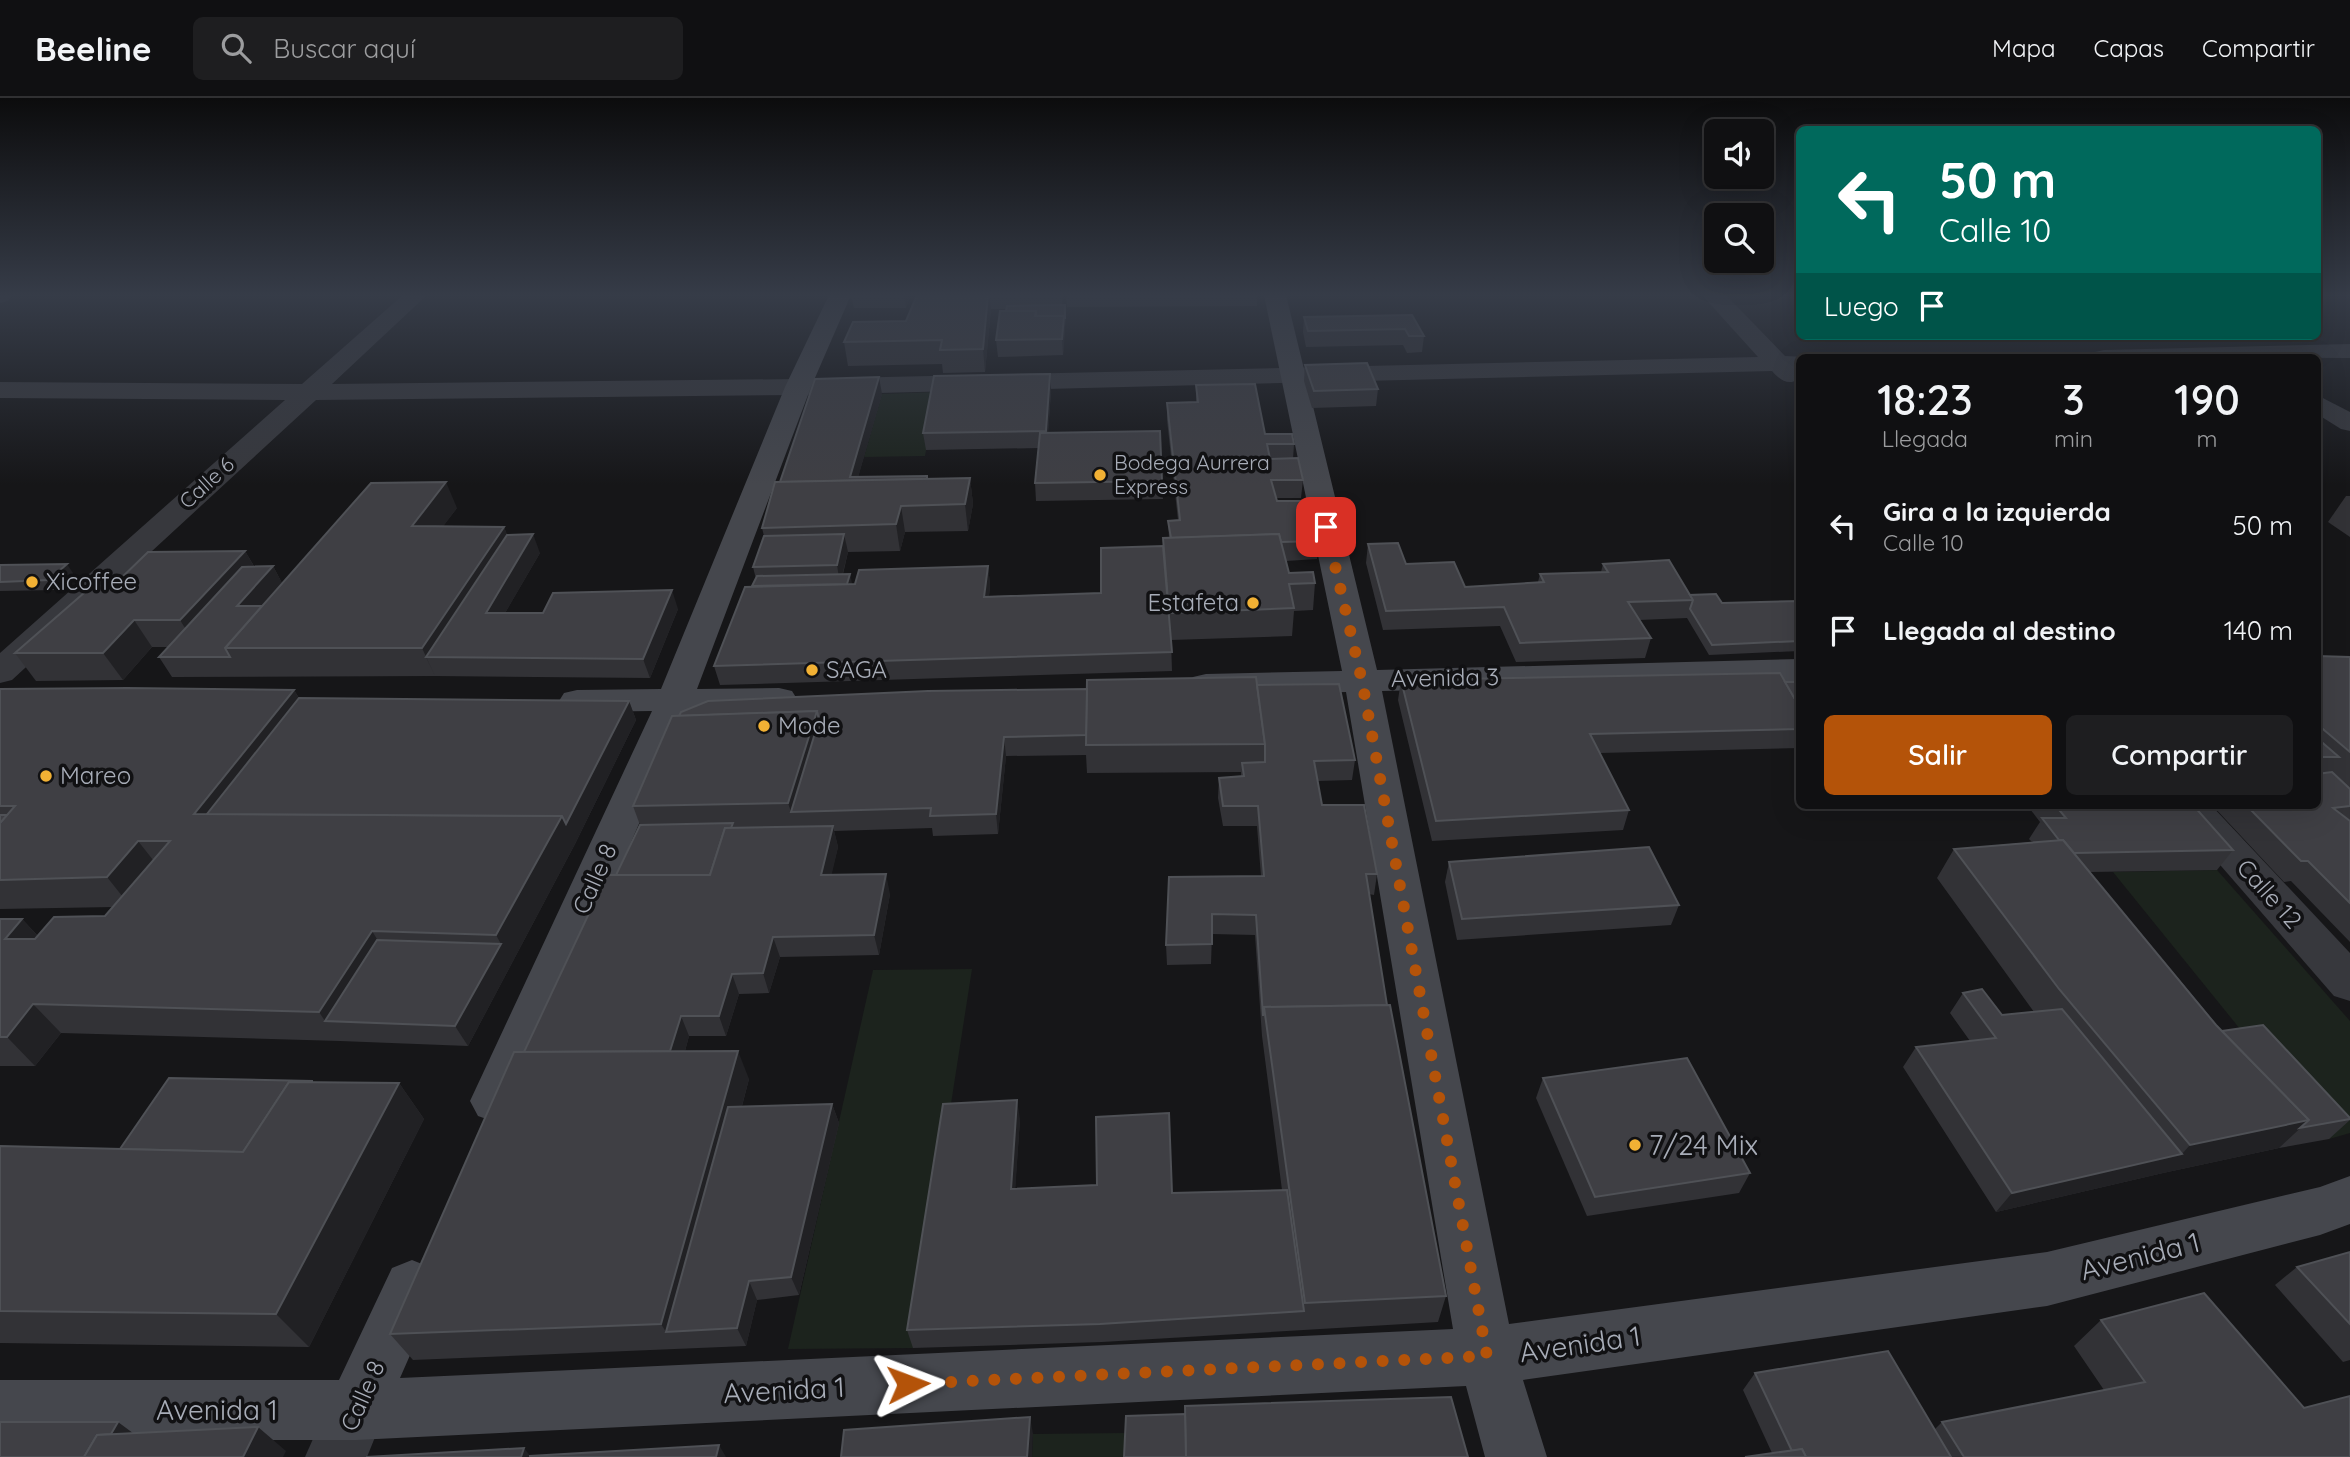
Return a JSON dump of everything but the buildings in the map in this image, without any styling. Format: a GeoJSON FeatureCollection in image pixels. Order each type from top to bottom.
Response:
{"type":"FeatureCollection","features":[{"type":"Feature","properties":{"kind":"main road","name":"Calle 8"},"geometry":{"type":"LineString","coordinates":[[481,1132],[674,702],[811,358]]}},
{"type":"Feature","properties":{"kind":"main road"},"geometry":{"type":"LineString","coordinates":[[1287,358],[1362,681],[1487,1356],[1516,1457]]}},
{"type":"Feature","properties":{"kind":"main road","name":"Avenida 3"},"geometry":{"type":"LineString","coordinates":[[1170,687],[1796,670]]}},
{"type":"Feature","properties":{"kind":"main road"},"geometry":{"type":"LineString","coordinates":[[551,701],[674,702],[812,698]]}},
{"type":"Feature","properties":{"kind":"main road","name":"Avenida 1"},"geometry":{"type":"LineString","coordinates":[[0,1409],[346,1434],[1487,1356],[2047,1279],[2320,1211],[2350,1200]]}},
{"type":"Feature","properties":{"kind":"main road","name":"Calle 8"},"geometry":{"type":"LineString","coordinates":[[346,1434],[425,1259]]}},
{"type":"Feature","properties":{"kind":"street","name":"Calle 6"},"geometry":{"type":"LineString","coordinates":[[5,689],[345,358]]}},
{"type":"Feature","properties":{"kind":"street"},"geometry":{"type":"LineString","coordinates":[[0,390],[308,392],[798,387],[1789,363]]}},
{"type":"Feature","properties":{"kind":"street"},"geometry":{"type":"LineString","coordinates":[[2321,406],[2350,423]]}},
{"type":"Feature","properties":{"kind":"street","name":"Calle 12"},"geometry":{"type":"LineString","coordinates":[[2192,809],[2350,983]]}},
{"type":"Feature","properties":{"kind":"shaded area"},"geometry":{"type":"Polygon","coordinates":[[[937,392],[925,456],[864,457],[882,394],[937,392]]]}},
{"type":"Feature","properties":{"kind":"shaded area"},"geometry":{"type":"Polygon","coordinates":[[[2217,870],[2350,1021],[2350,1133],[2329,1139],[2113,872],[2217,870]]]}},
{"type":"Feature","properties":{"kind":"shaded area"},"geometry":{"type":"Polygon","coordinates":[[[972,969],[913,1348],[788,1349],[873,970],[972,969]]]}},
{"type":"Feature","properties":{"kind":"shaded area"},"geometry":{"type":"Polygon","coordinates":[[[1127,1433],[1126,1457],[1032,1457],[1033,1434],[1127,1433]]]}},
{"type":"Feature","properties":{"kind":"place","name":"Bodega Aurrera Express"},"geometry":{"type":"Point","coordinates":[1100,475]}},
{"type":"Feature","properties":{"kind":"place","name":"Xicoffee"},"geometry":{"type":"Point","coordinates":[32,582]}},
{"type":"Feature","properties":{"kind":"place","name":"Estafeta"},"geometry":{"type":"Point","coordinates":[1253,603]}},
{"type":"Feature","properties":{"kind":"place","name":"SAGA"},"geometry":{"type":"Point","coordinates":[812,670]}},
{"type":"Feature","properties":{"kind":"place","name":"Mode"},"geometry":{"type":"Point","coordinates":[764,726]}},
{"type":"Feature","properties":{"kind":"place","name":"Mareo"},"geometry":{"type":"Point","coordinates":[46,776]}},
{"type":"Feature","properties":{"kind":"place","name":"7/24 Mix"},"geometry":{"type":"Point","coordinates":[1635,1145]}},
{"type":"Feature","properties":{"kind":"route"},"geometry":{"type":"LineString","coordinates":[[908,1384],[1487,1356],[1362,681],[1326,527]]}}]}
